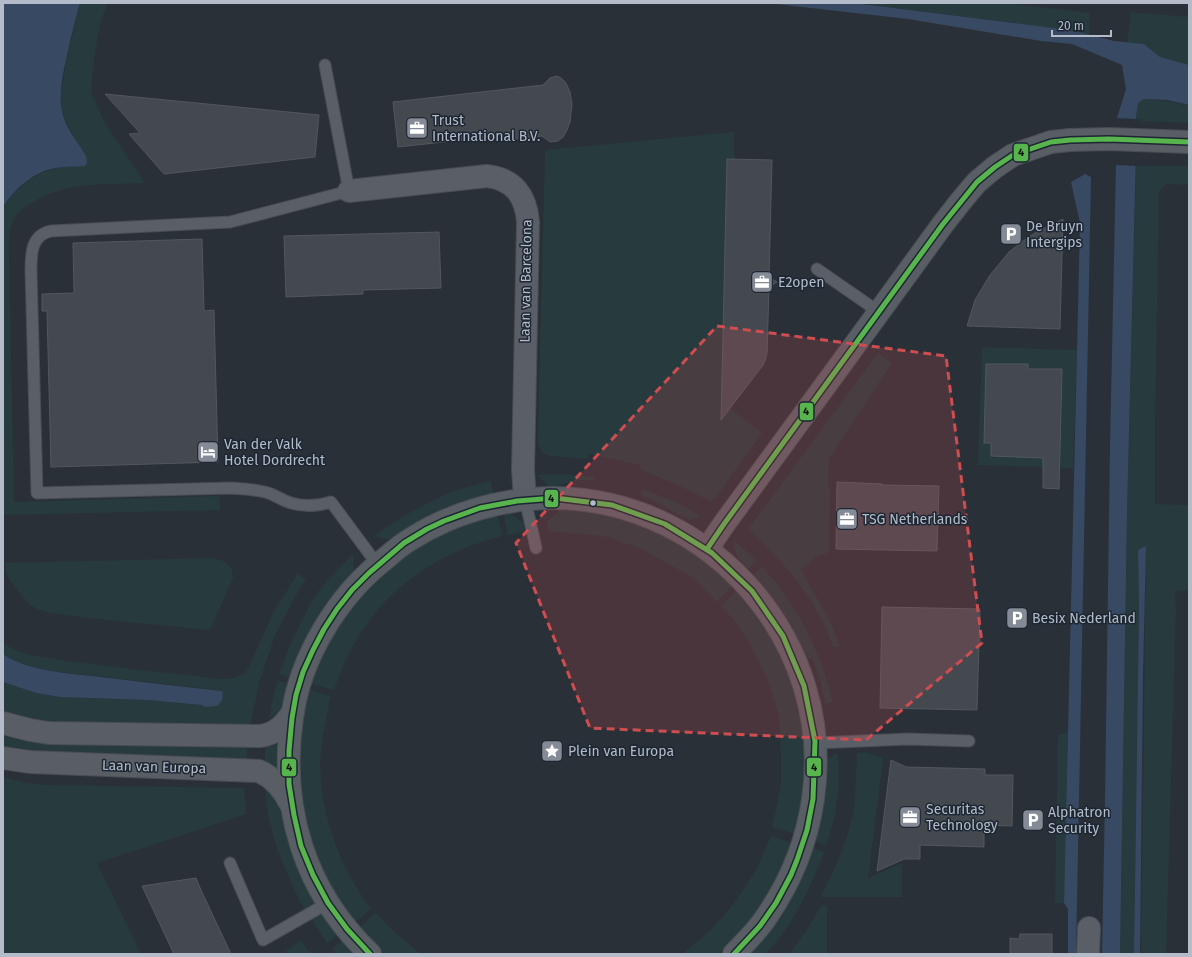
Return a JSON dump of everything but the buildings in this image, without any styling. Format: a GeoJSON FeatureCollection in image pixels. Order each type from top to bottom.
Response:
{"type":"FeatureCollection","features":[{"type":"Feature","properties":{"kind":"street"},"geometry":{"type":"LineString","coordinates":[[707,549],[942,224],[977,182],[995,167],[1013,155],[1051,142],[1109,139],[1189,142]]}},
{"type":"Feature","properties":{"kind":"street","name":"Laan van Barcelona"},"geometry":{"type":"LineString","coordinates":[[349,191],[487,176],[503,179],[518,191],[526,206],[528,222],[523,470],[525,499]]}},
{"type":"Feature","properties":{"kind":"street","name":"Laan van Europa"},"geometry":{"type":"LineString","coordinates":[[370,954],[346,928],[328,903],[316,882],[305,857],[291,804],[288,765],[289,737],[300,684],[309,659],[321,634],[336,611],[354,588],[377,564],[411,538],[440,522],[488,506],[525,499],[567,499],[619,507],[642,514],[664,523],[707,549],[727,565],[756,595],[783,634],[798,667],[810,708],[815,743],[816,773],[814,798],[809,822],[791,874],[778,898],[767,917],[734,954]]}},
{"type":"Feature","properties":{"kind":"street","name":"Laan van Europa"},"geometry":{"type":"LineString","coordinates":[[3,723],[30,730],[49,732],[260,736],[267,735],[280,728],[293,712]]}},
{"type":"Feature","properties":{"kind":"street","name":"Laan van Europa"},"geometry":{"type":"LineString","coordinates":[[3,758],[30,762],[259,771],[269,776],[282,788],[291,804]]}},
{"type":"Feature","properties":{"kind":"street"},"geometry":{"type":"LineString","coordinates":[[1088,954],[1089,928]]}},
{"type":"Feature","properties":{"kind":"lane"},"geometry":{"type":"LineString","coordinates":[[325,65],[349,191],[230,222],[50,231],[41,234],[38,237],[33,248],[31,271],[37,493],[231,488],[257,490],[271,494],[290,503],[300,505],[321,505],[331,502],[377,564]]}},
{"type":"Feature","properties":{"kind":"lane"},"geometry":{"type":"LineString","coordinates":[[817,269],[879,312]]}},
{"type":"Feature","properties":{"kind":"lane"},"geometry":{"type":"LineString","coordinates":[[525,499],[536,548]]}},
{"type":"Feature","properties":{"kind":"lane"},"geometry":{"type":"LineString","coordinates":[[815,743],[908,739],[969,741]]}},
{"type":"Feature","properties":{"kind":"lane"},"geometry":{"type":"LineString","coordinates":[[230,863],[263,940],[328,903]]}},
{"type":"Feature","properties":{"kind":"highlighted area"},"geometry":{"type":"Polygon","coordinates":[[[717,326],[946,356],[982,643],[866,740],[590,728],[516,543],[717,326]]]}},
{"type":"Feature","properties":{"kind":"green space"},"geometry":{"type":"Polygon","coordinates":[[[80,3],[108,3],[101,20],[98,35],[91,93],[106,125],[145,183],[88,185],[61,190],[25,207],[17,214],[11,225],[9,254],[14,502],[219,496],[220,510],[3,515],[3,207],[19,188],[36,176],[55,169],[80,166],[75,138],[65,120],[62,111],[61,94],[66,62],[80,3]]]}},
{"type":"Feature","properties":{"kind":"green space"},"geometry":{"type":"Polygon","coordinates":[[[854,3],[1015,3],[1090,13],[1089,35],[1007,22],[854,3]]]}},
{"type":"Feature","properties":{"kind":"green space"},"geometry":{"type":"Polygon","coordinates":[[[1131,12],[1189,17],[1189,65],[1160,57],[1144,44],[1127,43],[1131,12]]]}},
{"type":"Feature","properties":{"kind":"green space"},"geometry":{"type":"Polygon","coordinates":[[[1144,99],[1166,101],[1189,106],[1189,123],[1141,121],[1141,119],[1136,119],[1138,103],[1144,99]]]}},
{"type":"Feature","properties":{"kind":"green space"},"geometry":{"type":"Polygon","coordinates":[[[734,132],[734,170],[727,170],[721,419],[730,408],[762,433],[716,497],[710,501],[640,469],[641,465],[589,454],[587,459],[545,454],[542,452],[538,443],[538,436],[545,150],[734,132]]]}},
{"type":"Feature","properties":{"kind":"green space"},"geometry":{"type":"Polygon","coordinates":[[[1136,166],[1189,166],[1189,185],[1166,184],[1159,191],[1155,504],[1189,505],[1189,590],[1175,591],[1176,610],[1166,954],[1141,954],[1146,546],[1138,550],[1139,608],[1134,954],[1120,954],[1127,513],[1136,166]]]}},
{"type":"Feature","properties":{"kind":"green space"},"geometry":{"type":"Polygon","coordinates":[[[982,347],[1077,350],[1073,468],[978,465],[982,347]]]}},
{"type":"Feature","properties":{"kind":"green space"},"geometry":{"type":"Polygon","coordinates":[[[878,353],[892,363],[829,459],[829,552],[816,557],[801,570],[830,621],[840,646],[833,647],[823,622],[808,596],[790,572],[748,529],[878,353]]]}},
{"type":"Feature","properties":{"kind":"green space"},"geometry":{"type":"Polygon","coordinates":[[[563,474],[595,477],[594,481],[581,480],[557,486],[549,486],[537,475],[563,474]]]}},
{"type":"Feature","properties":{"kind":"green space"},"geometry":{"type":"Polygon","coordinates":[[[491,481],[493,493],[452,505],[429,516],[391,540],[373,536],[404,516],[435,499],[462,489],[491,481]]]}},
{"type":"Feature","properties":{"kind":"green space"},"geometry":{"type":"Polygon","coordinates":[[[642,489],[680,505],[701,517],[690,520],[679,515],[641,495],[642,489]]]}},
{"type":"Feature","properties":{"kind":"green space"},"geometry":{"type":"Polygon","coordinates":[[[558,508],[609,514],[649,528],[677,541],[697,554],[733,585],[717,602],[692,577],[639,548],[607,537],[548,531],[547,521],[559,512],[558,508]]]}},
{"type":"Feature","properties":{"kind":"green space"},"geometry":{"type":"Polygon","coordinates":[[[510,511],[511,514],[524,523],[524,532],[508,535],[503,512],[510,511]]]}},
{"type":"Feature","properties":{"kind":"green space"},"geometry":{"type":"Polygon","coordinates":[[[497,513],[502,536],[463,549],[426,568],[409,580],[393,594],[366,625],[348,656],[334,690],[311,684],[316,668],[331,636],[362,592],[387,568],[422,544],[454,527],[497,513]]]}},
{"type":"Feature","properties":{"kind":"green space"},"geometry":{"type":"Polygon","coordinates":[[[734,540],[757,561],[747,570],[741,563],[735,549],[734,540]]]}},
{"type":"Feature","properties":{"kind":"green space"},"geometry":{"type":"Polygon","coordinates":[[[353,554],[354,571],[327,604],[309,633],[292,678],[279,674],[298,629],[315,596],[330,577],[353,554]]]}},
{"type":"Feature","properties":{"kind":"green space"},"geometry":{"type":"Polygon","coordinates":[[[211,558],[220,560],[227,564],[233,573],[233,578],[210,630],[88,618],[52,613],[37,609],[30,605],[12,583],[8,577],[4,563],[211,558]]]}},
{"type":"Feature","properties":{"kind":"green space"},"geometry":{"type":"Polygon","coordinates":[[[762,567],[778,585],[806,628],[819,657],[833,702],[825,704],[821,683],[812,658],[805,660],[795,634],[771,597],[753,576],[762,567]]]}},
{"type":"Feature","properties":{"kind":"green space"},"geometry":{"type":"Polygon","coordinates":[[[298,573],[306,580],[300,588],[275,635],[259,683],[250,727],[239,728],[88,723],[48,725],[3,712],[3,682],[36,693],[60,697],[148,700],[202,705],[205,707],[222,691],[47,670],[13,660],[3,654],[3,643],[11,648],[29,654],[48,658],[112,667],[228,679],[242,674],[248,669],[274,611],[298,573]]]}},
{"type":"Feature","properties":{"kind":"green space"},"geometry":{"type":"Polygon","coordinates":[[[737,590],[761,615],[780,651],[795,687],[807,750],[805,786],[795,834],[772,827],[781,785],[779,716],[767,678],[749,642],[734,620],[721,606],[737,590]]]}},
{"type":"Feature","properties":{"kind":"green space"},"geometry":{"type":"Polygon","coordinates":[[[278,681],[290,684],[287,696],[281,708],[269,719],[274,693],[278,681]]]}},
{"type":"Feature","properties":{"kind":"green space"},"geometry":{"type":"Polygon","coordinates":[[[309,690],[331,696],[324,730],[320,761],[326,812],[334,841],[346,869],[371,909],[354,923],[345,912],[322,871],[302,814],[298,773],[304,707],[309,690]]]}},
{"type":"Feature","properties":{"kind":"green space"},"geometry":{"type":"Polygon","coordinates":[[[1068,732],[1064,903],[1055,903],[1058,735],[1068,732]]]}},
{"type":"Feature","properties":{"kind":"green space"},"geometry":{"type":"Polygon","coordinates":[[[3,734],[19,739],[44,742],[247,748],[247,761],[28,754],[3,746],[3,734]]]}},
{"type":"Feature","properties":{"kind":"green space"},"geometry":{"type":"Polygon","coordinates":[[[285,739],[284,774],[265,763],[265,747],[275,745],[285,739]]]}},
{"type":"Feature","properties":{"kind":"green space"},"geometry":{"type":"Polygon","coordinates":[[[865,752],[883,758],[868,878],[902,863],[902,897],[821,897],[838,861],[851,823],[855,797],[857,753],[865,752]]]}},
{"type":"Feature","properties":{"kind":"green space"},"geometry":{"type":"Polygon","coordinates":[[[834,754],[838,754],[839,782],[835,816],[826,846],[814,841],[824,800],[826,762],[834,754]]]}},
{"type":"Feature","properties":{"kind":"green space"},"geometry":{"type":"Polygon","coordinates":[[[3,777],[26,783],[47,785],[244,788],[246,814],[97,863],[141,954],[3,954],[3,777]]]}},
{"type":"Feature","properties":{"kind":"green space"},"geometry":{"type":"Polygon","coordinates":[[[265,786],[278,802],[288,839],[309,891],[323,915],[338,935],[327,943],[300,902],[282,861],[274,839],[268,814],[265,786]]]}},
{"type":"Feature","properties":{"kind":"green space"},"geometry":{"type":"Polygon","coordinates":[[[771,836],[792,843],[773,886],[761,904],[733,939],[717,954],[682,954],[711,930],[731,907],[758,866],[771,836]]]}},
{"type":"Feature","properties":{"kind":"green space"},"geometry":{"type":"Polygon","coordinates":[[[812,848],[824,852],[813,880],[800,906],[784,931],[765,954],[747,954],[812,848]]]}},
{"type":"Feature","properties":{"kind":"green space"},"geometry":{"type":"Polygon","coordinates":[[[827,905],[827,954],[789,954],[806,931],[821,906],[827,905]]]}},
{"type":"Feature","properties":{"kind":"green space"},"geometry":{"type":"Polygon","coordinates":[[[376,913],[398,935],[422,954],[385,954],[358,928],[376,913]]]}},
{"type":"Feature","properties":{"kind":"green space"},"geometry":{"type":"Polygon","coordinates":[[[301,940],[311,954],[288,954],[286,951],[301,940]]]}},
{"type":"Feature","properties":{"kind":"green space"},"geometry":{"type":"Polygon","coordinates":[[[343,940],[357,954],[336,954],[332,949],[343,940]]]}},
{"type":"Feature","properties":{"kind":"water"},"geometry":{"type":"Polygon","coordinates":[[[3,3],[80,3],[73,27],[62,80],[61,100],[66,124],[86,156],[87,163],[85,166],[55,168],[44,171],[30,179],[18,189],[3,207],[3,3]]]}},
{"type":"Feature","properties":{"kind":"water"},"geometry":{"type":"Polygon","coordinates":[[[767,3],[854,3],[1053,28],[1083,33],[1114,41],[1144,44],[1160,57],[1189,65],[1189,105],[1167,100],[1144,99],[1138,103],[1136,118],[1127,513],[1120,954],[1102,954],[1117,118],[1126,89],[1122,65],[1072,44],[1041,41],[908,19],[767,3]]]}},
{"type":"Feature","properties":{"kind":"water"},"geometry":{"type":"Polygon","coordinates":[[[1085,174],[1091,177],[1076,954],[1068,954],[1068,909],[1064,903],[1080,223],[1071,182],[1085,174]]]}},
{"type":"Feature","properties":{"kind":"water"},"geometry":{"type":"Polygon","coordinates":[[[1146,546],[1140,954],[1134,954],[1139,608],[1138,550],[1146,546]]]}},
{"type":"Feature","properties":{"kind":"water"},"geometry":{"type":"Polygon","coordinates":[[[3,654],[25,665],[50,671],[222,691],[223,698],[217,706],[205,707],[202,705],[148,700],[60,697],[36,693],[3,682],[3,654]]]}},
{"type":"Feature","properties":{"kind":"pier"},"geometry":{"type":"Polygon","coordinates":[[[1115,118],[1138,119],[1138,166],[1114,165],[1115,118]]]}},
{"type":"Feature","properties":{"kind":"transit line","name":"4"},"geometry":{"type":"LineString","coordinates":[[707,549],[943,224],[977,182],[995,167],[1013,155],[1051,142],[1109,139],[1189,142]]}},
{"type":"Feature","properties":{"kind":"transit line","name":"4"},"geometry":{"type":"LineString","coordinates":[[370,954],[347,929],[328,903],[313,875],[301,846],[289,784],[289,751],[296,695],[303,672],[324,629],[337,609],[352,590],[369,573],[404,543],[444,521],[480,508],[517,501],[555,498],[612,505],[665,524],[712,553],[752,591],[783,636],[804,686],[815,741],[813,799],[807,830],[791,875],[776,903],[760,926],[734,954]]}},
{"type":"Feature","properties":{"kind":"place","name":"Trust International B.V."},"geometry":{"type":"Point","coordinates":[417,128]}},
{"type":"Feature","properties":{"kind":"place","name":"De Bruyn Intergips"},"geometry":{"type":"Point","coordinates":[1011,234]}},
{"type":"Feature","properties":{"kind":"place","name":"E2open"},"geometry":{"type":"Point","coordinates":[762,282]}},
{"type":"Feature","properties":{"kind":"place","name":"Van der Valk Hotel Dordrecht"},"geometry":{"type":"Point","coordinates":[208,452]}},
{"type":"Feature","properties":{"kind":"place","name":"TSG Netherlands"},"geometry":{"type":"Point","coordinates":[847,519]}},
{"type":"Feature","properties":{"kind":"place","name":"Besix Nederland"},"geometry":{"type":"Point","coordinates":[1017,618]}},
{"type":"Feature","properties":{"kind":"place","name":"Plein van Europa"},"geometry":{"type":"Point","coordinates":[552,751]}},
{"type":"Feature","properties":{"kind":"place","name":"Securitas Technology"},"geometry":{"type":"Point","coordinates":[910,817]}},
{"type":"Feature","properties":{"kind":"place","name":"Alphatron Security"},"geometry":{"type":"Point","coordinates":[1033,820]}}]}
